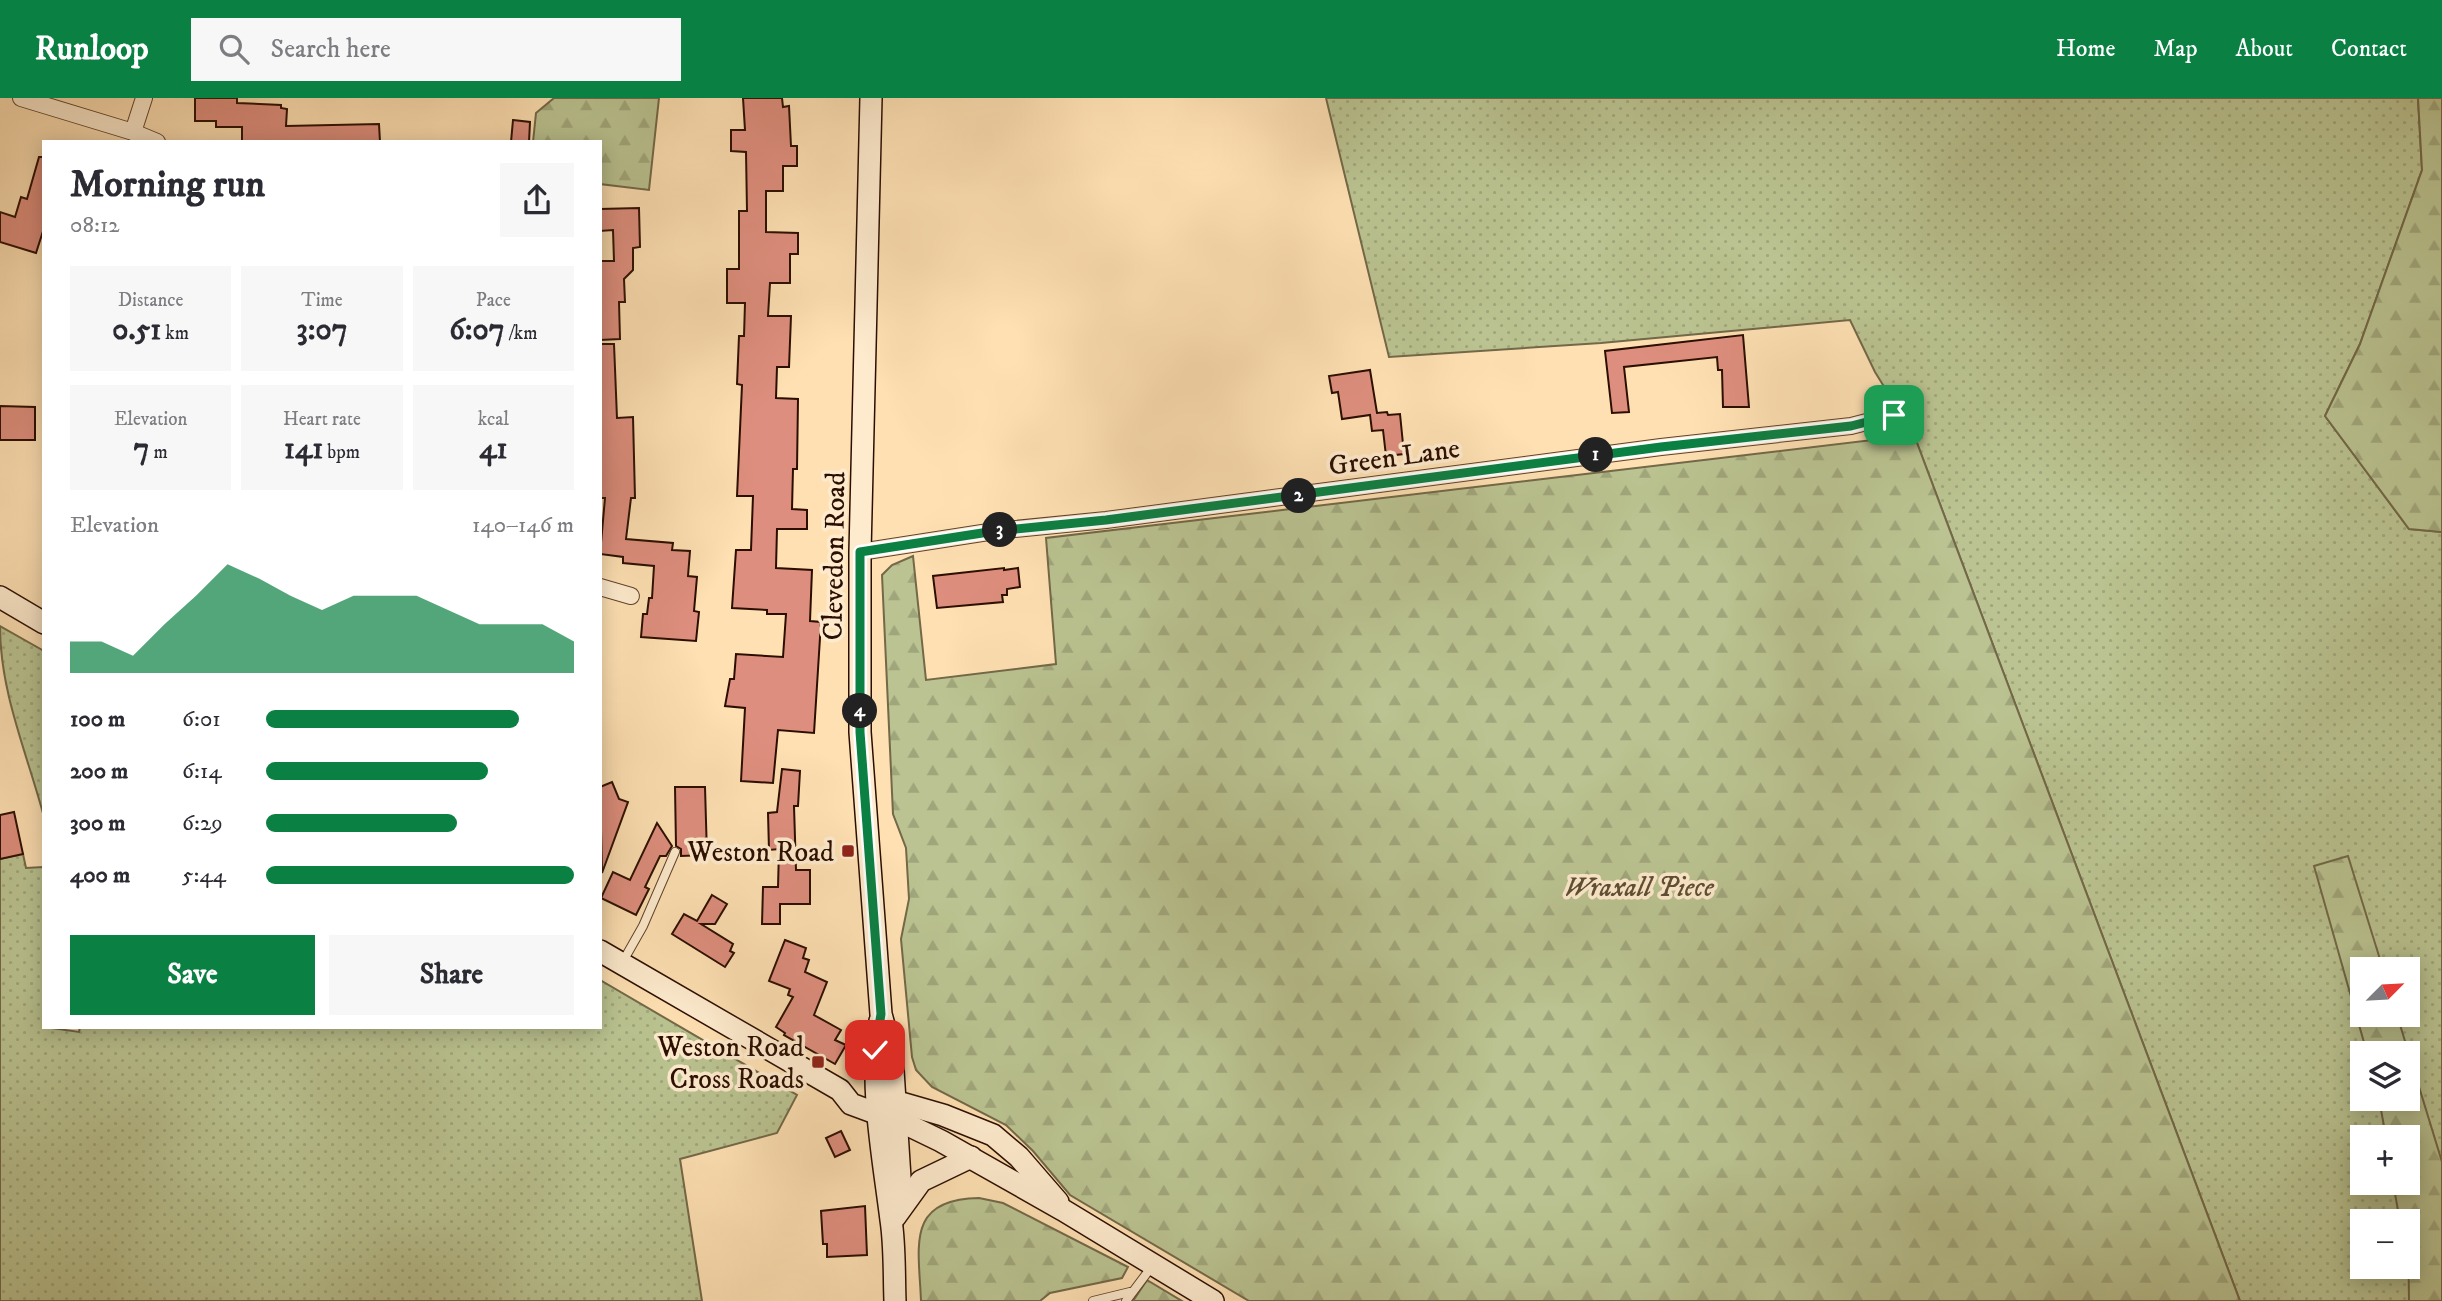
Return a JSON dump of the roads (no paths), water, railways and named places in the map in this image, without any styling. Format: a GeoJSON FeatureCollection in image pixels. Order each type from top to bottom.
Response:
{"type":"FeatureCollection","features":[{"type":"Feature","properties":{"kind":"main road","name":"Clevedon Road"},"geometry":{"type":"LineString","coordinates":[[871,98],[860,552],[860,732],[881,1014],[875,1050],[900,1178],[892,1222],[895,1301]]}},
{"type":"Feature","properties":{"kind":"main road"},"geometry":{"type":"LineString","coordinates":[[0,597],[42,622]]}},
{"type":"Feature","properties":{"kind":"main road"},"geometry":{"type":"LineString","coordinates":[[602,952],[840,1090],[855,1091],[887,1108],[1213,1301]]}},
{"type":"Feature","properties":{"kind":"main road"},"geometry":{"type":"LineString","coordinates":[[887,1108],[943,1115],[993,1135],[1019,1157],[1047,1187],[1063,1210]]}},
{"type":"Feature","properties":{"kind":"main road"},"geometry":{"type":"LineString","coordinates":[[892,1222],[921,1181],[971,1157]]}},
{"type":"Feature","properties":{"kind":"street"},"geometry":{"type":"LineString","coordinates":[[21,98],[152,140]]}},
{"type":"Feature","properties":{"kind":"street"},"geometry":{"type":"LineString","coordinates":[[133,132],[144,98]]}},
{"type":"Feature","properties":{"kind":"street","name":"Green Lane"},"geometry":{"type":"LineString","coordinates":[[860,552],[995,531],[1119,519],[1661,447],[1851,426],[1894,415]]}},
{"type":"Feature","properties":{"kind":"street"},"geometry":{"type":"LineString","coordinates":[[602,592],[631,596]]}},
{"type":"Feature","properties":{"kind":"lane"},"geometry":{"type":"LineString","coordinates":[[622,963],[643,926],[674,852]]}},
{"type":"Feature","properties":{"kind":"lane"},"geometry":{"type":"LineString","coordinates":[[1126,1301],[1153,1265]]}},
{"type":"Feature","properties":{"kind":"lane"},"geometry":{"type":"LineString","coordinates":[[1093,1301],[1124,1296],[1133,1291]]}},
{"type":"Feature","properties":{"kind":"place","name":"Weston Road"},"geometry":{"type":"Point","coordinates":[848,851]}},
{"type":"Feature","properties":{"kind":"place","name":"Weston Road Cross Roads"},"geometry":{"type":"Point","coordinates":[818,1062]}},
{"type":"Feature","properties":{"kind":"park label","name":"Wraxall Piece"},"geometry":{"type":"Point","coordinates":[1639,886]}}]}
